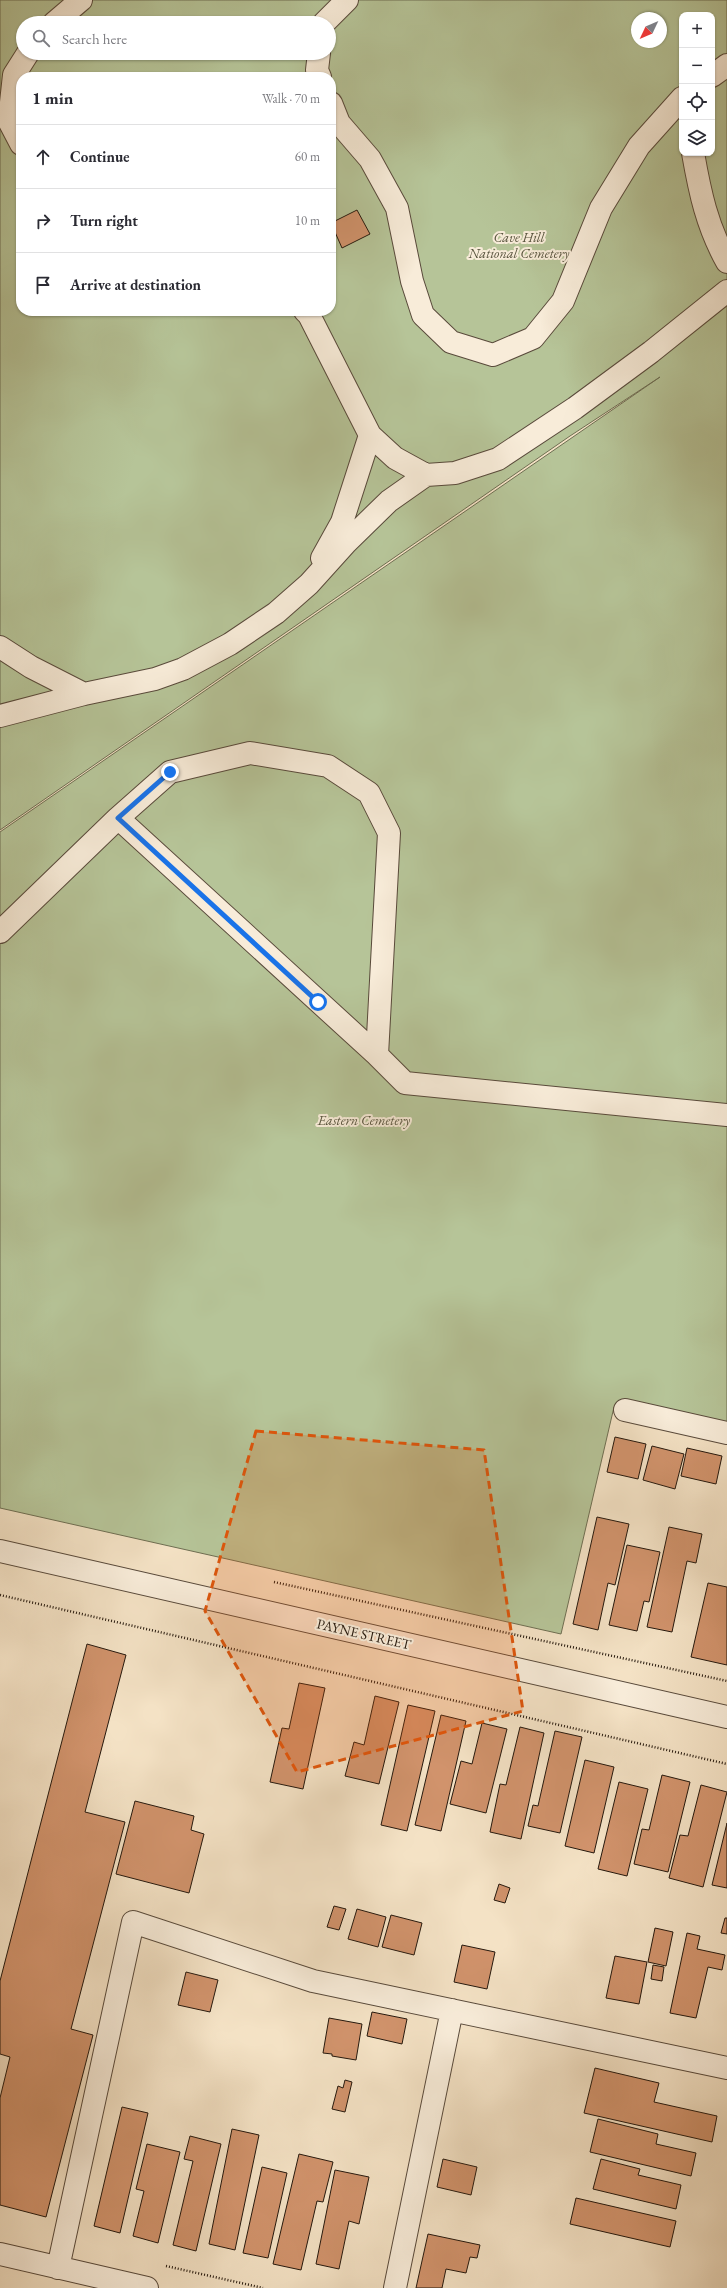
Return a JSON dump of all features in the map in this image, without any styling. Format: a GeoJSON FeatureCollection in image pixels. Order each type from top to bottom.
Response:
{"type":"FeatureCollection","features":[{"type":"Feature","properties":{"kind":"street"},"geometry":{"type":"LineString","coordinates":[[62,16],[81,0]]}},
{"type":"Feature","properties":{"kind":"street"},"geometry":{"type":"LineString","coordinates":[[331,16],[346,0]]}},
{"type":"Feature","properties":{"kind":"street"},"geometry":{"type":"LineString","coordinates":[[16,138],[4,122],[14,75],[24,60]]}},
{"type":"Feature","properties":{"kind":"street"},"geometry":{"type":"LineString","coordinates":[[318,60],[318,72]]}},
{"type":"Feature","properties":{"kind":"street"},"geometry":{"type":"LineString","coordinates":[[715,74],[727,65]]}},
{"type":"Feature","properties":{"kind":"street"},"geometry":{"type":"LineString","coordinates":[[336,116],[339,123],[370,159],[398,208],[412,280],[423,315],[451,342],[493,355],[533,338],[563,301],[601,208],[639,146],[679,103]]}},
{"type":"Feature","properties":{"kind":"street"},"geometry":{"type":"LineString","coordinates":[[694,156],[701,199],[715,239],[727,262]]}},
{"type":"Feature","properties":{"kind":"street"},"geometry":{"type":"LineString","coordinates":[[0,716],[84,694],[155,679],[183,669],[230,644],[270,618],[308,584],[346,543],[390,502],[426,475],[455,472],[498,459],[581,403],[651,352],[727,291]]}},
{"type":"Feature","properties":{"kind":"street"},"geometry":{"type":"LineString","coordinates":[[310,316],[370,435],[395,458],[426,475]]}},
{"type":"Feature","properties":{"kind":"street"},"geometry":{"type":"LineString","coordinates":[[308,584],[342,522],[370,435]]}},
{"type":"Feature","properties":{"kind":"street"},"geometry":{"type":"LineString","coordinates":[[0,647],[31,667],[84,694]]}},
{"type":"Feature","properties":{"kind":"street"},"geometry":{"type":"LineString","coordinates":[[0,932],[118,818],[170,772],[250,753],[328,766],[369,793],[388,833],[377,1055]]}},
{"type":"Feature","properties":{"kind":"street"},"geometry":{"type":"LineString","coordinates":[[118,818],[377,1055],[405,1083],[727,1115]]}},
{"type":"Feature","properties":{"kind":"street"},"geometry":{"type":"LineString","coordinates":[[625,1410],[727,1433]]}},
{"type":"Feature","properties":{"kind":"street","name":"PAYNE STREET"},"geometry":{"type":"LineString","coordinates":[[0,1551],[727,1717]]}},
{"type":"Feature","properties":{"kind":"street"},"geometry":{"type":"LineString","coordinates":[[58,2268],[134,1922],[313,1981],[727,2068]]}},
{"type":"Feature","properties":{"kind":"street"},"geometry":{"type":"LineString","coordinates":[[395,2288],[452,2010]]}},
{"type":"Feature","properties":{"kind":"street"},"geometry":{"type":"LineString","coordinates":[[0,2254],[147,2288]]}},
{"type":"Feature","properties":{"kind":"path"},"geometry":{"type":"LineString","coordinates":[[271,1582],[727,1681]]}},
{"type":"Feature","properties":{"kind":"path"},"geometry":{"type":"LineString","coordinates":[[0,1595],[727,1764]]}},
{"type":"Feature","properties":{"kind":"highlighted area"},"geometry":{"type":"Polygon","coordinates":[[[256,1431],[484,1450],[523,1711],[297,1772],[205,1611],[256,1431]]]}},
{"type":"Feature","properties":{"kind":"green space","name":"Eastern Cemetery"},"geometry":{"type":"Polygon","coordinates":[[[0,0],[727,0],[727,1432],[614,1407],[561,1634],[0,1508],[0,832],[660,377],[570,436],[0,830],[0,0]]]}},
{"type":"Feature","properties":{"kind":"building"},"geometry":{"type":"Polygon","coordinates":[[[357,210],[370,234],[342,248],[336,234],[336,220],[357,210]]]}},
{"type":"Feature","properties":{"kind":"building"},"geometry":{"type":"Polygon","coordinates":[[[615,1437],[646,1444],[638,1479],[607,1472],[615,1437]]]}},
{"type":"Feature","properties":{"kind":"building"},"geometry":{"type":"Polygon","coordinates":[[[652,1446],[684,1454],[675,1489],[643,1480],[652,1446]]]}},
{"type":"Feature","properties":{"kind":"building"},"geometry":{"type":"Polygon","coordinates":[[[687,1448],[722,1456],[716,1484],[681,1476],[687,1448]]]}},
{"type":"Feature","properties":{"kind":"building"},"geometry":{"type":"Polygon","coordinates":[[[597,1517],[629,1524],[615,1585],[608,1583],[598,1630],[573,1624],[597,1517]]]}},
{"type":"Feature","properties":{"kind":"building"},"geometry":{"type":"Polygon","coordinates":[[[669,1527],[702,1534],[696,1563],[687,1561],[672,1632],[647,1627],[669,1527]]]}},
{"type":"Feature","properties":{"kind":"building"},"geometry":{"type":"Polygon","coordinates":[[[627,1545],[660,1552],[649,1602],[644,1601],[637,1631],[609,1625],[627,1545]]]}},
{"type":"Feature","properties":{"kind":"building"},"geometry":{"type":"Polygon","coordinates":[[[708,1583],[727,1587],[727,1665],[691,1657],[708,1583]]]}},
{"type":"Feature","properties":{"kind":"building"},"geometry":{"type":"Polygon","coordinates":[[[87,1644],[126,1655],[85,1812],[125,1822],[71,2029],[93,2035],[46,2217],[0,2205],[0,2098],[10,2057],[0,2054],[0,1981],[87,1644]]]}},
{"type":"Feature","properties":{"kind":"building"},"geometry":{"type":"Polygon","coordinates":[[[299,1683],[325,1688],[303,1789],[270,1782],[282,1728],[289,1729],[299,1683]]]}},
{"type":"Feature","properties":{"kind":"building"},"geometry":{"type":"Polygon","coordinates":[[[375,1696],[399,1702],[379,1784],[345,1776],[354,1742],[364,1745],[375,1696]]]}},
{"type":"Feature","properties":{"kind":"building"},"geometry":{"type":"Polygon","coordinates":[[[408,1705],[435,1711],[407,1831],[381,1825],[408,1705]]]}},
{"type":"Feature","properties":{"kind":"building"},"geometry":{"type":"Polygon","coordinates":[[[441,1715],[466,1721],[441,1831],[415,1825],[441,1715]]]}},
{"type":"Feature","properties":{"kind":"building"},"geometry":{"type":"Polygon","coordinates":[[[482,1723],[507,1729],[486,1813],[450,1804],[461,1761],[472,1764],[482,1723]]]}},
{"type":"Feature","properties":{"kind":"building"},"geometry":{"type":"Polygon","coordinates":[[[520,1727],[544,1733],[521,1839],[490,1832],[500,1784],[506,1785],[520,1727]]]}},
{"type":"Feature","properties":{"kind":"building"},"geometry":{"type":"Polygon","coordinates":[[[555,1731],[582,1737],[560,1833],[528,1826],[533,1805],[538,1806],[555,1731]]]}},
{"type":"Feature","properties":{"kind":"building"},"geometry":{"type":"Polygon","coordinates":[[[585,1760],[614,1767],[594,1853],[565,1846],[585,1760]]]}},
{"type":"Feature","properties":{"kind":"building"},"geometry":{"type":"Polygon","coordinates":[[[662,1775],[690,1782],[668,1872],[634,1864],[642,1829],[649,1830],[662,1775]]]}},
{"type":"Feature","properties":{"kind":"building"},"geometry":{"type":"Polygon","coordinates":[[[619,1782],[648,1789],[627,1876],[598,1869],[619,1782]]]}},
{"type":"Feature","properties":{"kind":"building"},"geometry":{"type":"Polygon","coordinates":[[[701,1785],[727,1792],[703,1887],[669,1878],[680,1835],[688,1836],[701,1785]]]}},
{"type":"Feature","properties":{"kind":"building"},"geometry":{"type":"Polygon","coordinates":[[[135,1801],[194,1816],[191,1830],[204,1834],[189,1893],[116,1874],[135,1801]]]}},
{"type":"Feature","properties":{"kind":"building"},"geometry":{"type":"Polygon","coordinates":[[[727,1823],[727,1888],[712,1885],[727,1823]]]}},
{"type":"Feature","properties":{"kind":"building"},"geometry":{"type":"Polygon","coordinates":[[[499,1884],[510,1888],[505,1903],[494,1900],[499,1884]]]}},
{"type":"Feature","properties":{"kind":"building"},"geometry":{"type":"Polygon","coordinates":[[[334,1906],[346,1909],[339,1930],[327,1927],[334,1906]]]}},
{"type":"Feature","properties":{"kind":"building"},"geometry":{"type":"Polygon","coordinates":[[[357,1909],[386,1917],[378,1947],[348,1939],[357,1909]]]}},
{"type":"Feature","properties":{"kind":"building"},"geometry":{"type":"Polygon","coordinates":[[[391,1915],[422,1923],[414,1955],[382,1947],[391,1915]]]}},
{"type":"Feature","properties":{"kind":"building"},"geometry":{"type":"Polygon","coordinates":[[[725,1918],[727,1918],[727,1934],[721,1933],[725,1918]]]}},
{"type":"Feature","properties":{"kind":"building"},"geometry":{"type":"Polygon","coordinates":[[[655,1928],[673,1932],[666,1966],[648,1962],[655,1928]]]}},
{"type":"Feature","properties":{"kind":"building"},"geometry":{"type":"Polygon","coordinates":[[[687,1933],[700,1936],[697,1949],[725,1955],[722,1970],[708,1967],[696,2018],[670,2013],[687,1933]]]}},
{"type":"Feature","properties":{"kind":"building"},"geometry":{"type":"Polygon","coordinates":[[[462,1945],[495,1952],[487,1989],[454,1982],[462,1945]]]}},
{"type":"Feature","properties":{"kind":"building"},"geometry":{"type":"Polygon","coordinates":[[[615,1956],[647,1962],[639,2004],[606,1998],[615,1956]]]}},
{"type":"Feature","properties":{"kind":"building"},"geometry":{"type":"Polygon","coordinates":[[[653,1965],[664,1967],[662,1981],[651,1979],[653,1965]]]}},
{"type":"Feature","properties":{"kind":"building"},"geometry":{"type":"Polygon","coordinates":[[[186,1972],[218,1980],[210,2012],[178,2005],[186,1972]]]}},
{"type":"Feature","properties":{"kind":"building"},"geometry":{"type":"Polygon","coordinates":[[[372,2012],[407,2019],[402,2044],[367,2036],[372,2012]]]}},
{"type":"Feature","properties":{"kind":"building"},"geometry":{"type":"Polygon","coordinates":[[[329,2018],[362,2024],[356,2060],[323,2053],[329,2018]]]}},
{"type":"Feature","properties":{"kind":"building"},"geometry":{"type":"Polygon","coordinates":[[[595,2068],[659,2083],[654,2102],[717,2116],[712,2142],[584,2113],[595,2068]]]}},
{"type":"Feature","properties":{"kind":"building"},"geometry":{"type":"Polygon","coordinates":[[[345,2080],[352,2082],[345,2112],[332,2109],[338,2086],[343,2088],[345,2080]]]}},
{"type":"Feature","properties":{"kind":"building"},"geometry":{"type":"Polygon","coordinates":[[[122,2107],[148,2113],[120,2233],[94,2226],[122,2107]]]}},
{"type":"Feature","properties":{"kind":"building"},"geometry":{"type":"Polygon","coordinates":[[[598,2119],[658,2134],[656,2144],[696,2153],[691,2176],[590,2152],[598,2119]]]}},
{"type":"Feature","properties":{"kind":"building"},"geometry":{"type":"Polygon","coordinates":[[[232,2129],[259,2135],[235,2250],[209,2244],[232,2129]]]}},
{"type":"Feature","properties":{"kind":"building"},"geometry":{"type":"Polygon","coordinates":[[[190,2136],[221,2144],[196,2251],[173,2245],[193,2161],[184,2159],[190,2136]]]}},
{"type":"Feature","properties":{"kind":"building"},"geometry":{"type":"Polygon","coordinates":[[[147,2144],[180,2152],[158,2243],[133,2236],[144,2191],[136,2189],[147,2144]]]}},
{"type":"Feature","properties":{"kind":"building"},"geometry":{"type":"Polygon","coordinates":[[[299,2154],[333,2162],[323,2202],[317,2201],[301,2270],[273,2264],[299,2154]]]}},
{"type":"Feature","properties":{"kind":"building"},"geometry":{"type":"Polygon","coordinates":[[[443,2159],[477,2167],[471,2195],[437,2187],[443,2159]]]}},
{"type":"Feature","properties":{"kind":"building"},"geometry":{"type":"Polygon","coordinates":[[[601,2159],[640,2169],[638,2175],[681,2185],[676,2209],[593,2189],[601,2159]]]}},
{"type":"Feature","properties":{"kind":"building"},"geometry":{"type":"Polygon","coordinates":[[[262,2167],[287,2173],[268,2258],[243,2253],[262,2167]]]}},
{"type":"Feature","properties":{"kind":"building"},"geometry":{"type":"Polygon","coordinates":[[[335,2170],[369,2177],[359,2224],[349,2221],[339,2269],[316,2264],[335,2170]]]}},
{"type":"Feature","properties":{"kind":"building"},"geometry":{"type":"Polygon","coordinates":[[[576,2198],[676,2221],[670,2247],[570,2224],[576,2198]]]}},
{"type":"Feature","properties":{"kind":"building"},"geometry":{"type":"Polygon","coordinates":[[[428,2234],[480,2245],[477,2258],[470,2257],[466,2273],[446,2269],[442,2288],[416,2288],[428,2234]]]}},
{"type":"Feature","properties":{"kind":"route"},"geometry":{"type":"LineString","coordinates":[[170,772],[118,818],[318,1002]]}},
{"type":"Feature","properties":{"kind":"park label","name":"Cave Hill National Cemetery"},"geometry":{"type":"Point","coordinates":[519,246]}}]}
